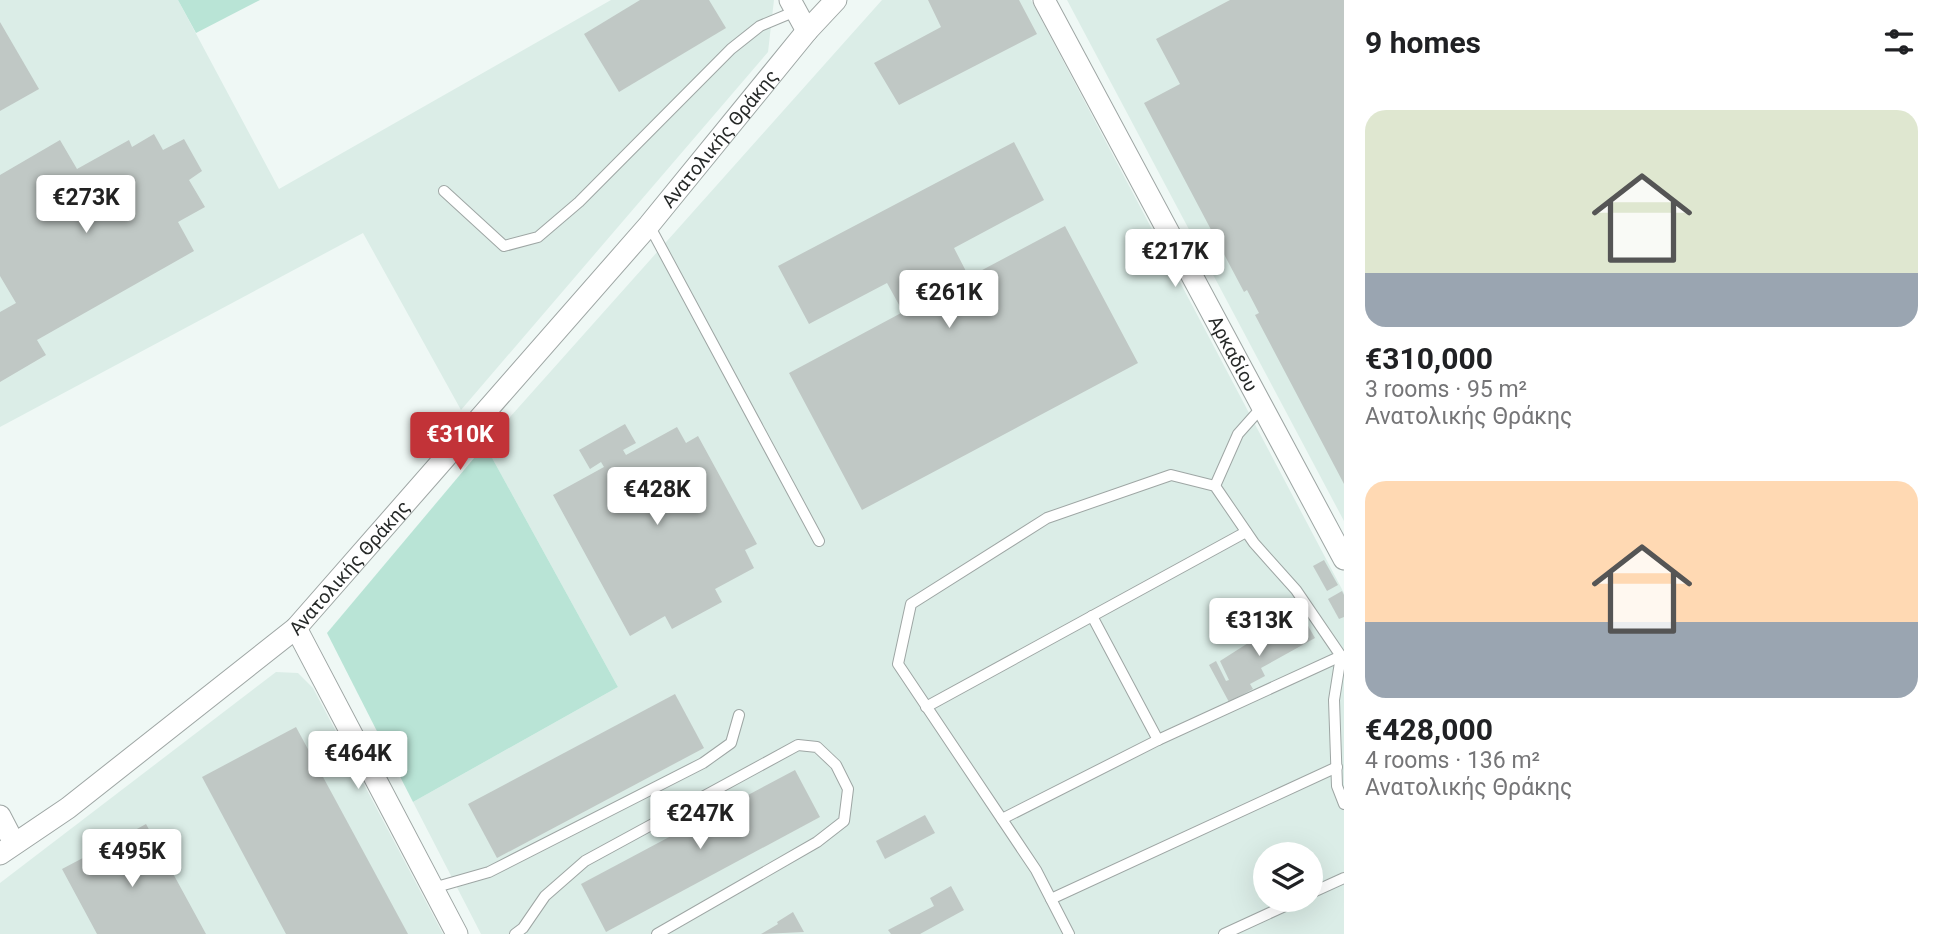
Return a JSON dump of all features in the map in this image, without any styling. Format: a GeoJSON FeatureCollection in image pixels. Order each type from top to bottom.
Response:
{"type":"FeatureCollection","features":[{"type":"Feature","properties":{"kind":"street","name":"Ανατολικής Θράκης"},"geometry":{"type":"LineString","coordinates":[[7,849],[68,808],[296,628],[649,225],[836,0]]}},
{"type":"Feature","properties":{"kind":"street","name":"Αρκαδίου"},"geometry":{"type":"LineString","coordinates":[[1044,0],[1344,559]]}},
{"type":"Feature","properties":{"kind":"street"},"geometry":{"type":"LineString","coordinates":[[793,5],[807,32]]}},
{"type":"Feature","properties":{"kind":"street"},"geometry":{"type":"LineString","coordinates":[[296,628],[457,934]]}},
{"type":"Feature","properties":{"kind":"street"},"geometry":{"type":"LineString","coordinates":[[0,816],[7,849]]}},
{"type":"Feature","properties":{"kind":"lane"},"geometry":{"type":"LineString","coordinates":[[444,191],[505,246],[538,237],[579,202],[731,48],[793,5]]}},
{"type":"Feature","properties":{"kind":"lane"},"geometry":{"type":"LineString","coordinates":[[649,225],[820,541]]}},
{"type":"Feature","properties":{"kind":"lane"},"geometry":{"type":"LineString","coordinates":[[1214,486],[1238,434],[1262,407]]}},
{"type":"Feature","properties":{"kind":"lane"},"geometry":{"type":"LineString","coordinates":[[1069,934],[1035,870],[898,664],[911,604],[1047,518],[1171,475],[1214,486],[1245,532],[1296,590],[1341,656],[1337,786],[1344,804]]}},
{"type":"Feature","properties":{"kind":"lane"},"geometry":{"type":"LineString","coordinates":[[926,707],[1245,532]]}},
{"type":"Feature","properties":{"kind":"lane"},"geometry":{"type":"LineString","coordinates":[[1092,616],[1158,740]]}},
{"type":"Feature","properties":{"kind":"lane"},"geometry":{"type":"LineString","coordinates":[[1002,818],[1158,740],[1341,656]]}},
{"type":"Feature","properties":{"kind":"lane"},"geometry":{"type":"LineString","coordinates":[[433,888],[488,872],[703,763],[732,743],[739,715]]}},
{"type":"Feature","properties":{"kind":"lane"},"geometry":{"type":"LineString","coordinates":[[515,934],[523,928],[545,896],[585,861],[798,746],[817,747],[836,765],[848,789],[845,821],[817,842],[657,934]]}},
{"type":"Feature","properties":{"kind":"lane"},"geometry":{"type":"LineString","coordinates":[[1051,899],[1337,767]]}},
{"type":"Feature","properties":{"kind":"lane"},"geometry":{"type":"LineString","coordinates":[[1323,888],[1344,878]]}},
{"type":"Feature","properties":{"kind":"lane"},"geometry":{"type":"LineString","coordinates":[[1224,934],[1272,912]]}},
{"type":"Feature","properties":{"kind":"shaded area"},"geometry":{"type":"Polygon","coordinates":[[[0,0],[178,0],[279,189],[611,0],[774,0],[768,52],[461,410],[363,233],[0,427],[0,0]]]}},
{"type":"Feature","properties":{"kind":"shaded area"},"geometry":{"type":"Polygon","coordinates":[[[882,0],[1031,0],[1344,593],[1344,934],[481,934],[413,802],[618,687],[485,445],[882,0]]]}},
{"type":"Feature","properties":{"kind":"shaded area"},"geometry":{"type":"Polygon","coordinates":[[[1067,0],[1344,0],[1344,521],[1067,0]]]}},
{"type":"Feature","properties":{"kind":"shaded area"},"geometry":{"type":"Polygon","coordinates":[[[276,672],[298,673],[313,688],[443,934],[0,934],[0,883],[276,672]]]}},
{"type":"Feature","properties":{"kind":"green space"},"geometry":{"type":"Polygon","coordinates":[[[178,0],[260,0],[196,33],[178,0]]]}},
{"type":"Feature","properties":{"kind":"green space"},"geometry":{"type":"Polygon","coordinates":[[[485,445],[618,687],[413,802],[327,633],[485,445]]]}},
{"type":"Feature","properties":{"kind":"building"},"geometry":{"type":"Polygon","coordinates":[[[640,0],[709,0],[726,28],[619,92],[584,34],[640,0]]]}},
{"type":"Feature","properties":{"kind":"building"},"geometry":{"type":"Polygon","coordinates":[[[928,0],[1019,0],[1037,34],[899,105],[874,63],[941,27],[928,0]]]}},
{"type":"Feature","properties":{"kind":"building"},"geometry":{"type":"Polygon","coordinates":[[[1230,0],[1344,0],[1344,484],[1255,315],[1259,313],[1247,290],[1244,292],[1144,103],[1180,84],[1156,39],[1230,0]]]}},
{"type":"Feature","properties":{"kind":"building"},"geometry":{"type":"Polygon","coordinates":[[[0,22],[39,89],[0,111],[0,22]]]}},
{"type":"Feature","properties":{"kind":"building"},"geometry":{"type":"Polygon","coordinates":[[[154,134],[163,150],[184,139],[202,171],[189,180],[205,207],[178,222],[194,251],[37,340],[46,355],[0,382],[0,312],[16,303],[0,276],[0,175],[60,140],[77,169],[129,140],[132,147],[154,134]]]}},
{"type":"Feature","properties":{"kind":"building"},"geometry":{"type":"Polygon","coordinates":[[[1014,142],[1044,200],[954,248],[969,277],[1065,226],[1138,363],[862,510],[789,373],[903,312],[887,283],[809,324],[778,266],[1014,142]]]}},
{"type":"Feature","properties":{"kind":"building"},"geometry":{"type":"Polygon","coordinates":[[[625,424],[636,443],[623,450],[626,455],[677,427],[686,443],[698,436],[757,544],[745,550],[754,568],[715,589],[722,602],[672,629],[665,616],[630,636],[553,495],[604,467],[601,462],[590,469],[579,450],[625,424]]]}},
{"type":"Feature","properties":{"kind":"building"},"geometry":{"type":"Polygon","coordinates":[[[1324,560],[1338,585],[1327,591],[1313,566],[1324,560]]]}},
{"type":"Feature","properties":{"kind":"building"},"geometry":{"type":"Polygon","coordinates":[[[1342,591],[1344,617],[1339,619],[1328,599],[1342,591]]]}},
{"type":"Feature","properties":{"kind":"building"},"geometry":{"type":"Polygon","coordinates":[[[1303,617],[1315,638],[1261,668],[1265,676],[1250,684],[1253,689],[1229,702],[1209,665],[1216,661],[1226,681],[1229,680],[1220,661],[1256,638],[1258,641],[1303,617]]]}},
{"type":"Feature","properties":{"kind":"building"},"geometry":{"type":"Polygon","coordinates":[[[675,694],[704,748],[497,858],[468,804],[675,694]]]}},
{"type":"Feature","properties":{"kind":"building"},"geometry":{"type":"Polygon","coordinates":[[[296,727],[408,934],[286,934],[202,777],[296,727]]]}},
{"type":"Feature","properties":{"kind":"building"},"geometry":{"type":"Polygon","coordinates":[[[795,770],[820,817],[606,932],[581,884],[795,770]]]}},
{"type":"Feature","properties":{"kind":"building"},"geometry":{"type":"Polygon","coordinates":[[[925,815],[935,833],[885,859],[876,841],[925,815]]]}},
{"type":"Feature","properties":{"kind":"building"},"geometry":{"type":"Polygon","coordinates":[[[146,824],[206,934],[97,934],[62,869],[98,850],[94,842],[100,839],[104,847],[146,824]]]}},
{"type":"Feature","properties":{"kind":"building"},"geometry":{"type":"Polygon","coordinates":[[[951,886],[964,910],[920,934],[891,934],[888,930],[934,906],[930,898],[951,886]]]}},
{"type":"Feature","properties":{"kind":"building"},"geometry":{"type":"Polygon","coordinates":[[[793,912],[804,932],[761,934],[778,924],[777,922],[793,912]]]}}]}
